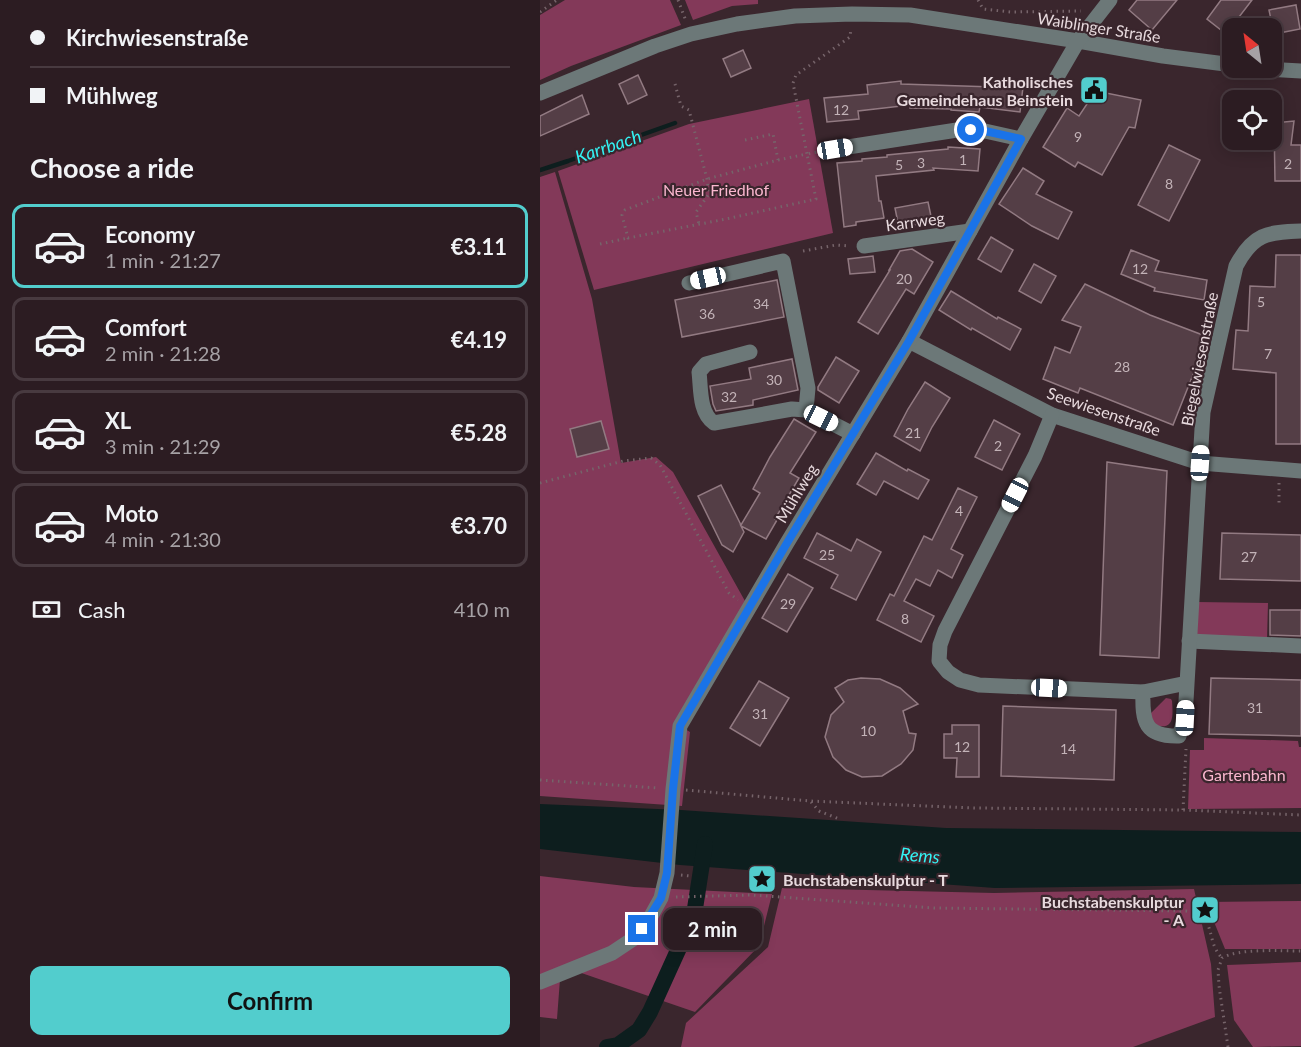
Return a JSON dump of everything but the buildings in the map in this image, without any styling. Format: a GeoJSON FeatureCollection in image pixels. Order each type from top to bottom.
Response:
{"type":"FeatureCollection","features":[{"type":"Feature","properties":{"kind":"street","name":"Mühlweg"},"geometry":{"type":"LineString","coordinates":[[540,982],[612,953],[633,939],[661,898],[668,865],[680,726],[909,341],[1078,41],[1110,0]]}},
{"type":"Feature","properties":{"kind":"street","name":"Waiblinger Straße"},"geometry":{"type":"LineString","coordinates":[[540,93],[655,46],[691,34],[737,24],[795,16],[910,15],[1222,64]]}},
{"type":"Feature","properties":{"kind":"street"},"geometry":{"type":"LineString","coordinates":[[1282,70],[1301,71]]}},
{"type":"Feature","properties":{"kind":"street"},"geometry":{"type":"LineString","coordinates":[[835,149],[957,130],[985,131],[1021,139]]}},
{"type":"Feature","properties":{"kind":"street","name":"Karrweg"},"geometry":{"type":"LineString","coordinates":[[864,246],[970,231]]}},
{"type":"Feature","properties":{"kind":"street","name":"Biegelwiesenstraße"},"geometry":{"type":"LineString","coordinates":[[1179,736],[1185,718],[1203,412],[1236,266],[1244,251],[1256,240],[1274,232],[1301,231]]}},
{"type":"Feature","properties":{"kind":"street"},"geometry":{"type":"LineString","coordinates":[[689,283],[783,261],[808,388],[806,410]]}},
{"type":"Feature","properties":{"kind":"street","name":"Seewiesenstraße"},"geometry":{"type":"LineString","coordinates":[[909,341],[1052,415],[1200,463],[1301,471]]}},
{"type":"Feature","properties":{"kind":"street"},"geometry":{"type":"LineString","coordinates":[[750,352],[706,364],[699,372],[704,409],[708,418],[714,423],[792,408],[806,410],[853,434]]}},
{"type":"Feature","properties":{"kind":"street"},"geometry":{"type":"LineString","coordinates":[[1052,415],[1035,456],[945,631],[940,645],[939,661],[948,672],[960,680],[979,685],[1143,692],[1187,683]]}},
{"type":"Feature","properties":{"kind":"street"},"geometry":{"type":"LineString","coordinates":[[1189,641],[1301,646]]}},
{"type":"Feature","properties":{"kind":"street"},"geometry":{"type":"LineString","coordinates":[[1143,692],[1142,713],[1148,726],[1166,736],[1179,736]]}},
{"type":"Feature","properties":{"kind":"path"},"geometry":{"type":"LineString","coordinates":[[540,12],[557,0]]}},
{"type":"Feature","properties":{"kind":"path"},"geometry":{"type":"LineString","coordinates":[[678,0],[691,34]]}},
{"type":"Feature","properties":{"kind":"path"},"geometry":{"type":"LineString","coordinates":[[978,0],[983,9],[1011,12],[1081,12],[1088,6]]}},
{"type":"Feature","properties":{"kind":"path"},"geometry":{"type":"LineString","coordinates":[[600,244],[816,199],[793,83],[796,75],[850,37],[852,14]]}},
{"type":"Feature","properties":{"kind":"path"},"geometry":{"type":"LineString","coordinates":[[675,84],[681,106],[689,110],[707,179],[709,194],[696,212],[699,224]]}},
{"type":"Feature","properties":{"kind":"path"},"geometry":{"type":"LineString","coordinates":[[745,140],[773,134],[778,160]]}},
{"type":"Feature","properties":{"kind":"path"},"geometry":{"type":"LineString","coordinates":[[628,238],[622,214],[625,210],[707,179],[807,154]]}},
{"type":"Feature","properties":{"kind":"path"},"geometry":{"type":"LineString","coordinates":[[803,251],[836,245],[864,246]]}},
{"type":"Feature","properties":{"kind":"path"},"geometry":{"type":"LineString","coordinates":[[540,483],[623,461],[651,458],[660,465],[668,478],[729,593],[749,609]]}},
{"type":"Feature","properties":{"kind":"path"},"geometry":{"type":"LineString","coordinates":[[1279,469],[1279,505]]}},
{"type":"Feature","properties":{"kind":"path"},"geometry":{"type":"LineString","coordinates":[[1179,736],[1187,751],[1183,810]]}},
{"type":"Feature","properties":{"kind":"path"},"geometry":{"type":"LineString","coordinates":[[540,780],[810,801],[974,808],[1183,810],[1301,815]]}},
{"type":"Feature","properties":{"kind":"path"},"geometry":{"type":"LineString","coordinates":[[810,801],[819,810],[839,819]]}},
{"type":"Feature","properties":{"kind":"path"},"geometry":{"type":"LineString","coordinates":[[669,898],[752,895],[934,908],[1196,913],[1203,917],[1208,925],[1217,952],[1222,958]]}},
{"type":"Feature","properties":{"kind":"path"},"geometry":{"type":"LineString","coordinates":[[1228,1047],[1218,970],[1222,958],[1229,954],[1248,952],[1301,951]]}},
{"type":"Feature","properties":{"kind":"green space"},"geometry":{"type":"Polygon","coordinates":[[[565,0],[670,0],[681,25],[540,80],[540,15],[565,0]]]}},
{"type":"Feature","properties":{"kind":"green space"},"geometry":{"type":"Polygon","coordinates":[[[685,0],[758,0],[758,4],[732,6],[693,20],[685,0]]]}},
{"type":"Feature","properties":{"kind":"green space","name":"Neuer Friedhof"},"geometry":{"type":"Polygon","coordinates":[[[809,99],[833,233],[594,290],[558,171],[689,124],[809,99]]]}},
{"type":"Feature","properties":{"kind":"green space"},"geometry":{"type":"Polygon","coordinates":[[[555,172],[592,299],[621,463],[656,457],[673,472],[750,610],[685,729],[690,732],[682,806],[540,796],[540,177],[555,172]]]}},
{"type":"Feature","properties":{"kind":"green space"},"geometry":{"type":"Polygon","coordinates":[[[1197,602],[1268,603],[1267,640],[1196,638],[1197,602]]]}},
{"type":"Feature","properties":{"kind":"green space"},"geometry":{"type":"Polygon","coordinates":[[[1166,698],[1172,701],[1171,720],[1166,726],[1155,725],[1151,713],[1166,698]]]}},
{"type":"Feature","properties":{"kind":"green space","name":"Gartenbahn"},"geometry":{"type":"Polygon","coordinates":[[[1204,738],[1298,741],[1301,747],[1301,808],[1188,809],[1190,750],[1204,750],[1204,738]]]}},
{"type":"Feature","properties":{"kind":"green space"},"geometry":{"type":"Polygon","coordinates":[[[540,876],[634,887],[772,894],[759,946],[695,1012],[561,966],[557,1019],[540,1017],[540,876]]]}},
{"type":"Feature","properties":{"kind":"green space"},"geometry":{"type":"Polygon","coordinates":[[[782,888],[994,893],[1194,889],[1211,964],[1215,1017],[1133,1047],[681,1047],[686,1023],[768,947],[782,888]]]}},
{"type":"Feature","properties":{"kind":"green space"},"geometry":{"type":"Polygon","coordinates":[[[1301,901],[1301,949],[1225,949],[1206,902],[1301,901]]]}},
{"type":"Feature","properties":{"kind":"green space"},"geometry":{"type":"Polygon","coordinates":[[[1301,962],[1301,1046],[1253,1047],[1234,1020],[1227,965],[1301,962]]]}},
{"type":"Feature","properties":{"kind":"water","name":"Rems"},"geometry":{"type":"Polygon","coordinates":[[[540,804],[681,810],[946,828],[1301,832],[1301,884],[995,888],[680,865],[540,849],[540,804]]]}},
{"type":"Feature","properties":{"kind":"waterway","name":"Karrbach"},"geometry":{"type":"LineString","coordinates":[[540,170],[675,123]]}},
{"type":"Feature","properties":{"kind":"waterway"},"geometry":{"type":"LineString","coordinates":[[607,1047],[618,1045],[639,1030],[650,1012],[694,915],[705,844]]}},
{"type":"Feature","properties":{"kind":"place","name":"Katholisches Gemeindehaus Beinstein"},"geometry":{"type":"Point","coordinates":[1094,90]}},
{"type":"Feature","properties":{"kind":"place","name":"Buchstabenskulptur - T"},"geometry":{"type":"Point","coordinates":[762,879]}},
{"type":"Feature","properties":{"kind":"place","name":"Buchstabenskulptur - A"},"geometry":{"type":"Point","coordinates":[1205,910]}},
{"type":"Feature","properties":{"kind":"route"},"geometry":{"type":"LineString","coordinates":[[642,929],[661,898],[667,873],[680,726],[909,341],[1021,139],[971,130]]}}]}
